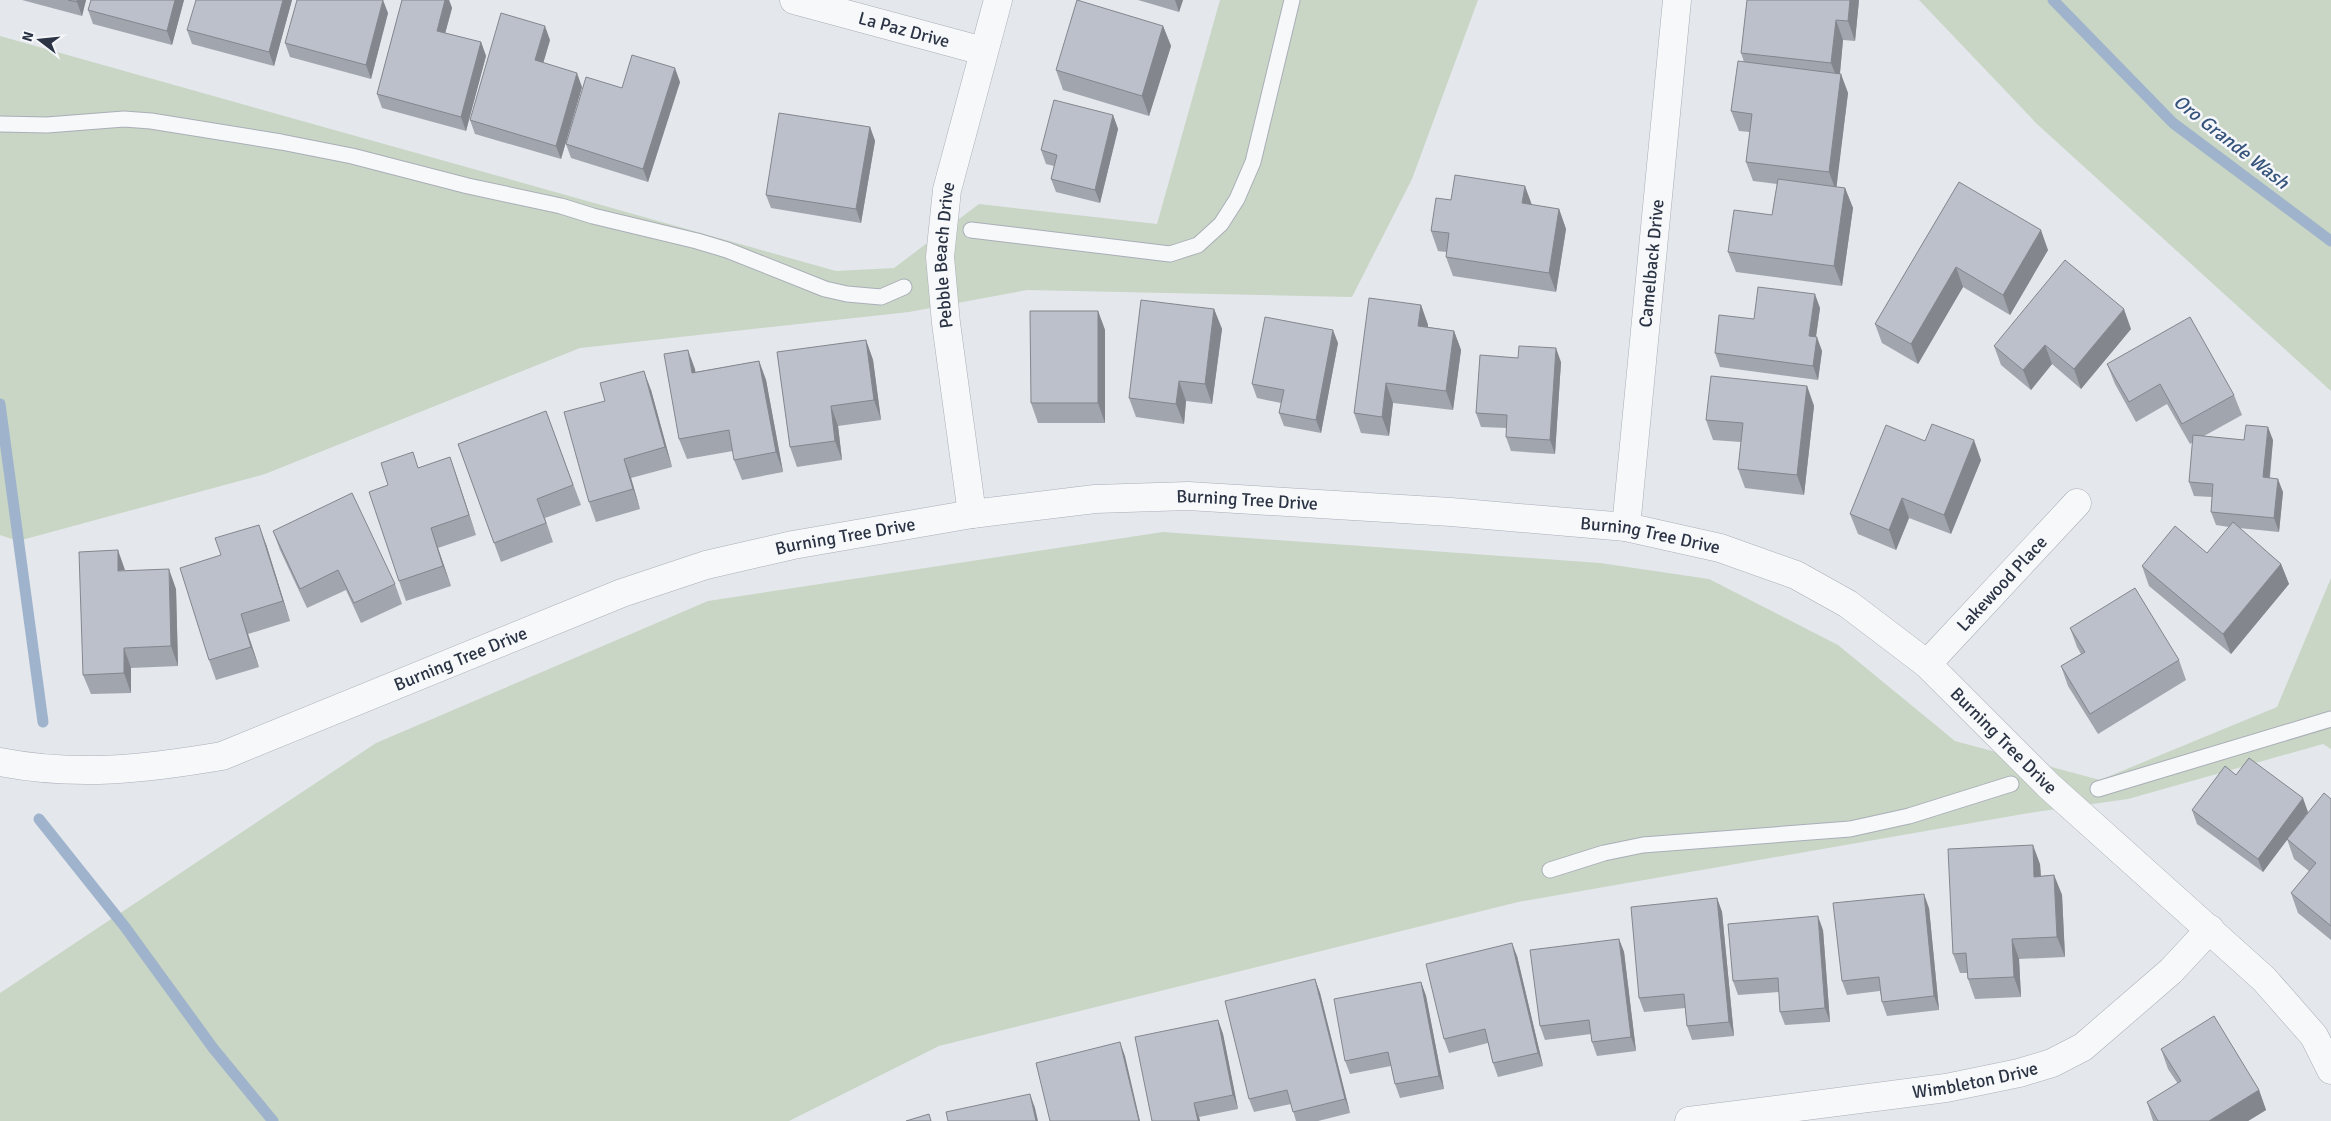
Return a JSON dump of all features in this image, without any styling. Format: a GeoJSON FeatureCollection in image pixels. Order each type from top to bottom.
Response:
{"type":"FeatureCollection","features":[{"type":"Feature","properties":{"kind":"street","name":"La Paz Drive"},"geometry":{"type":"LineString","coordinates":[[794,0],[983,51]]}},
{"type":"Feature","properties":{"kind":"street","name":"Pebble Beach Drive"},"geometry":{"type":"LineString","coordinates":[[972,514],[946,323],[940,256],[947,190],[998,0]]}},
{"type":"Feature","properties":{"kind":"street","name":"Camelback Drive"},"geometry":{"type":"LineString","coordinates":[[1626,527],[1677,0]]}},
{"type":"Feature","properties":{"kind":"street","name":"Burning Tree Drive"},"geometry":{"type":"LineString","coordinates":[[0,762],[23,766],[106,771],[162,766],[222,756],[622,593],[706,565],[793,545],[972,514],[1095,499],[1188,496],[1451,512],[1626,527],[1720,548],[1796,575],[1848,604],[1927,664],[2049,786],[2264,979],[2314,1036],[2331,1070]]}},
{"type":"Feature","properties":{"kind":"street","name":"Lakewood Place"},"geometry":{"type":"LineString","coordinates":[[1927,664],[2077,504]]}},
{"type":"Feature","properties":{"kind":"street","name":"Wimbleton Drive"},"geometry":{"type":"LineString","coordinates":[[1689,1121],[1946,1088],[2019,1073],[2052,1063],[2083,1048],[2171,971],[2210,929]]}},
{"type":"Feature","properties":{"kind":"lane"},"geometry":{"type":"LineString","coordinates":[[971,230],[1170,254],[1198,245],[1221,224],[1238,199],[1253,162],[1292,0]]}},
{"type":"Feature","properties":{"kind":"lane"},"geometry":{"type":"LineString","coordinates":[[0,124],[46,125],[124,119],[151,121],[280,142],[352,156],[468,186],[562,206],[593,216],[697,241],[726,250],[825,289],[847,294],[881,296],[904,287]]}},
{"type":"Feature","properties":{"kind":"lane"},"geometry":{"type":"LineString","coordinates":[[2098,789],[2331,719]]}},
{"type":"Feature","properties":{"kind":"lane"},"geometry":{"type":"LineString","coordinates":[[1550,870],[1604,853],[1643,846],[1850,829],[1909,816],[2011,784]]}},
{"type":"Feature","properties":{"kind":"green space"},"geometry":{"type":"Polygon","coordinates":[[[1220,0],[1478,0],[1412,179],[1352,297],[1027,290],[909,312],[580,348],[265,474],[18,541],[0,535],[0,36],[836,271],[894,268],[979,204],[1157,224],[1220,0]]]}},
{"type":"Feature","properties":{"kind":"green space"},"geometry":{"type":"Polygon","coordinates":[[[1919,0],[2331,0],[2331,391],[2037,124],[1919,0]]]}},
{"type":"Feature","properties":{"kind":"green space"},"geometry":{"type":"Polygon","coordinates":[[[1163,532],[1600,563],[1709,579],[1838,645],[1955,741],[2100,780],[2277,707],[2331,578],[2331,749],[2323,744],[2128,799],[2029,813],[1518,902],[939,1046],[789,1121],[0,1121],[0,993],[376,743],[708,601],[1163,532]]]}},
{"type":"Feature","properties":{"kind":"building"},"geometry":{"type":"Polygon","coordinates":[[[91,0],[175,0],[167,31],[88,10],[91,0]]]}},
{"type":"Feature","properties":{"kind":"building"},"geometry":{"type":"Polygon","coordinates":[[[196,0],[283,0],[269,52],[187,30],[196,0]]]}},
{"type":"Feature","properties":{"kind":"building"},"geometry":{"type":"Polygon","coordinates":[[[297,0],[383,0],[366,65],[285,43],[297,0]]]}},
{"type":"Feature","properties":{"kind":"building"},"geometry":{"type":"Polygon","coordinates":[[[402,0],[445,0],[437,31],[481,42],[461,117],[377,94],[402,0]]]}},
{"type":"Feature","properties":{"kind":"building"},"geometry":{"type":"Polygon","coordinates":[[[1077,0],[1163,26],[1142,96],[1056,70],[1077,0]]]}},
{"type":"Feature","properties":{"kind":"building"},"geometry":{"type":"Polygon","coordinates":[[[1747,0],[1850,0],[1848,21],[1836,20],[1831,63],[1741,53],[1747,0]]]}},
{"type":"Feature","properties":{"kind":"building"},"geometry":{"type":"Polygon","coordinates":[[[501,13],[545,26],[535,60],[577,73],[556,146],[470,120],[501,13]]]}},
{"type":"Feature","properties":{"kind":"building"},"geometry":{"type":"Polygon","coordinates":[[[632,55],[675,68],[643,169],[566,144],[586,77],[622,88],[632,55]]]}},
{"type":"Feature","properties":{"kind":"building"},"geometry":{"type":"Polygon","coordinates":[[[1738,61],[1841,74],[1829,172],[1746,162],[1752,114],[1731,111],[1738,61]]]}},
{"type":"Feature","properties":{"kind":"building"},"geometry":{"type":"Polygon","coordinates":[[[1054,100],[1113,115],[1095,190],[1051,179],[1057,155],[1041,150],[1054,100]]]}},
{"type":"Feature","properties":{"kind":"building"},"geometry":{"type":"Polygon","coordinates":[[[779,113],[870,127],[856,209],[766,195],[779,113]]]}},
{"type":"Feature","properties":{"kind":"building"},"geometry":{"type":"Polygon","coordinates":[[[1455,175],[1525,186],[1522,203],[1559,209],[1549,273],[1446,257],[1449,233],[1431,231],[1436,198],[1451,200],[1455,175]]]}},
{"type":"Feature","properties":{"kind":"building"},"geometry":{"type":"Polygon","coordinates":[[[1778,179],[1845,188],[1834,266],[1728,252],[1734,210],[1772,215],[1778,179]]]}},
{"type":"Feature","properties":{"kind":"building"},"geometry":{"type":"Polygon","coordinates":[[[1959,182],[2041,230],[2003,295],[1956,267],[1911,344],[1875,324],[1959,182]]]}},
{"type":"Feature","properties":{"kind":"building"},"geometry":{"type":"Polygon","coordinates":[[[2065,260],[2124,309],[2074,369],[2045,345],[2023,370],[1994,346],[2065,260]]]}},
{"type":"Feature","properties":{"kind":"building"},"geometry":{"type":"Polygon","coordinates":[[[1758,287],[1815,294],[1809,336],[1817,337],[1813,366],[1715,353],[1719,315],[1754,319],[1758,287]]]}},
{"type":"Feature","properties":{"kind":"building"},"geometry":{"type":"Polygon","coordinates":[[[1369,298],[1421,305],[1418,326],[1454,331],[1446,391],[1386,383],[1382,417],[1354,413],[1369,298]]]}},
{"type":"Feature","properties":{"kind":"building"},"geometry":{"type":"Polygon","coordinates":[[[1141,300],[1214,309],[1205,384],[1179,381],[1176,404],[1129,398],[1141,300]]]}},
{"type":"Feature","properties":{"kind":"building"},"geometry":{"type":"Polygon","coordinates":[[[1030,311],[1098,311],[1098,403],[1031,403],[1030,311]]]}},
{"type":"Feature","properties":{"kind":"building"},"geometry":{"type":"Polygon","coordinates":[[[1265,317],[1333,330],[1316,420],[1279,413],[1284,390],[1252,384],[1265,317]]]}},
{"type":"Feature","properties":{"kind":"building"},"geometry":{"type":"Polygon","coordinates":[[[2190,317],[2234,395],[2182,424],[2160,384],[2129,402],[2107,364],[2190,317]]]}},
{"type":"Feature","properties":{"kind":"building"},"geometry":{"type":"Polygon","coordinates":[[[866,340],[874,400],[831,406],[835,441],[790,447],[777,352],[866,340]]]}},
{"type":"Feature","properties":{"kind":"building"},"geometry":{"type":"Polygon","coordinates":[[[1519,346],[1556,348],[1550,440],[1506,437],[1507,415],[1476,413],[1480,355],[1518,358],[1519,346]]]}},
{"type":"Feature","properties":{"kind":"building"},"geometry":{"type":"Polygon","coordinates":[[[688,350],[692,373],[759,361],[776,452],[734,460],[729,430],[679,439],[664,354],[688,350]]]}},
{"type":"Feature","properties":{"kind":"building"},"geometry":{"type":"Polygon","coordinates":[[[644,371],[665,447],[624,459],[633,489],[589,502],[564,412],[605,401],[600,383],[644,371]]]}},
{"type":"Feature","properties":{"kind":"building"},"geometry":{"type":"Polygon","coordinates":[[[1711,376],[1807,386],[1797,475],[1738,469],[1743,423],[1706,420],[1711,376]]]}},
{"type":"Feature","properties":{"kind":"building"},"geometry":{"type":"Polygon","coordinates":[[[546,411],[573,485],[537,499],[546,523],[494,543],[458,444],[546,411]]]}},
{"type":"Feature","properties":{"kind":"building"},"geometry":{"type":"Polygon","coordinates":[[[1932,424],[1974,440],[1944,515],[1902,498],[1889,530],[1850,514],[1886,425],[1925,441],[1932,424]]]}},
{"type":"Feature","properties":{"kind":"building"},"geometry":{"type":"Polygon","coordinates":[[[2246,425],[2268,427],[2263,477],[2278,479],[2274,518],[2211,512],[2213,484],[2189,482],[2193,435],[2244,440],[2246,425]]]}},
{"type":"Feature","properties":{"kind":"building"},"geometry":{"type":"Polygon","coordinates":[[[413,452],[418,468],[450,457],[469,515],[431,528],[443,566],[399,581],[369,492],[388,485],[381,463],[413,452]]]}},
{"type":"Feature","properties":{"kind":"building"},"geometry":{"type":"Polygon","coordinates":[[[352,493],[395,584],[354,603],[338,570],[300,589],[273,531],[352,493]]]}},
{"type":"Feature","properties":{"kind":"building"},"geometry":{"type":"Polygon","coordinates":[[[2233,522],[2281,564],[2223,634],[2142,566],[2175,526],[2207,553],[2233,522]]]}},
{"type":"Feature","properties":{"kind":"building"},"geometry":{"type":"Polygon","coordinates":[[[259,525],[283,601],[241,614],[251,647],[209,660],[180,568],[221,555],[215,538],[259,525]]]}},
{"type":"Feature","properties":{"kind":"building"},"geometry":{"type":"Polygon","coordinates":[[[118,550],[118,571],[169,569],[171,646],[124,648],[124,673],[83,675],[79,552],[118,550]]]}},
{"type":"Feature","properties":{"kind":"building"},"geometry":{"type":"Polygon","coordinates":[[[2135,588],[2179,660],[2090,714],[2061,666],[2085,652],[2070,628],[2135,588]]]}},
{"type":"Feature","properties":{"kind":"building"},"geometry":{"type":"Polygon","coordinates":[[[2249,758],[2303,798],[2258,859],[2192,810],[2225,766],[2236,775],[2249,758]]]}},
{"type":"Feature","properties":{"kind":"building"},"geometry":{"type":"Polygon","coordinates":[[[2324,793],[2331,799],[2331,926],[2291,893],[2316,863],[2287,839],[2324,793]]]}},
{"type":"Feature","properties":{"kind":"building"},"geometry":{"type":"Polygon","coordinates":[[[2033,845],[2034,877],[2054,875],[2057,937],[2012,939],[2014,977],[1968,979],[1966,953],[1953,954],[1948,849],[2033,845]]]}},
{"type":"Feature","properties":{"kind":"building"},"geometry":{"type":"Polygon","coordinates":[[[1924,894],[1934,996],[1882,1002],[1879,977],[1842,981],[1833,903],[1924,894]]]}},
{"type":"Feature","properties":{"kind":"building"},"geometry":{"type":"Polygon","coordinates":[[[1717,898],[1729,1022],[1687,1026],[1684,994],[1639,998],[1631,907],[1717,898]]]}},
{"type":"Feature","properties":{"kind":"building"},"geometry":{"type":"Polygon","coordinates":[[[1818,916],[1825,1008],[1780,1012],[1778,978],[1733,981],[1728,924],[1818,916]]]}},
{"type":"Feature","properties":{"kind":"building"},"geometry":{"type":"Polygon","coordinates":[[[1619,939],[1631,1037],[1592,1042],[1589,1020],[1540,1026],[1530,950],[1619,939]]]}},
{"type":"Feature","properties":{"kind":"building"},"geometry":{"type":"Polygon","coordinates":[[[1512,943],[1538,1053],[1493,1063],[1485,1029],[1444,1039],[1426,964],[1512,943]]]}},
{"type":"Feature","properties":{"kind":"building"},"geometry":{"type":"Polygon","coordinates":[[[1315,979],[1345,1099],[1293,1112],[1287,1090],[1249,1099],[1225,1001],[1315,979]]]}},
{"type":"Feature","properties":{"kind":"building"},"geometry":{"type":"Polygon","coordinates":[[[1421,982],[1439,1076],[1395,1084],[1388,1052],[1345,1061],[1334,999],[1421,982]]]}},
{"type":"Feature","properties":{"kind":"building"},"geometry":{"type":"Polygon","coordinates":[[[2214,1016],[2259,1090],[2209,1121],[2158,1121],[2147,1102],[2181,1081],[2161,1049],[2214,1016]]]}},
{"type":"Feature","properties":{"kind":"building"},"geometry":{"type":"Polygon","coordinates":[[[1218,1020],[1233,1095],[1194,1103],[1198,1121],[1152,1121],[1135,1037],[1218,1020]]]}},
{"type":"Feature","properties":{"kind":"building"},"geometry":{"type":"Polygon","coordinates":[[[1120,1042],[1139,1121],[1050,1121],[1036,1063],[1120,1042]]]}},
{"type":"Feature","properties":{"kind":"building"},"geometry":{"type":"Polygon","coordinates":[[[1030,1094],[1036,1121],[948,1121],[946,1112],[1030,1094]]]}},
{"type":"Feature","properties":{"kind":"building"},"geometry":{"type":"Polygon","coordinates":[[[929,1114],[931,1121],[906,1121],[929,1114]]]}},
{"type":"Feature","properties":{"kind":"waterway","name":"Oro Grande Wash"},"geometry":{"type":"LineString","coordinates":[[2053,0],[2173,123],[2331,241]]}},
{"type":"Feature","properties":{"kind":"waterway"},"geometry":{"type":"LineString","coordinates":[[0,404],[43,722]]}},
{"type":"Feature","properties":{"kind":"waterway"},"geometry":{"type":"LineString","coordinates":[[39,819],[125,927],[213,1048],[273,1121]]}}]}
